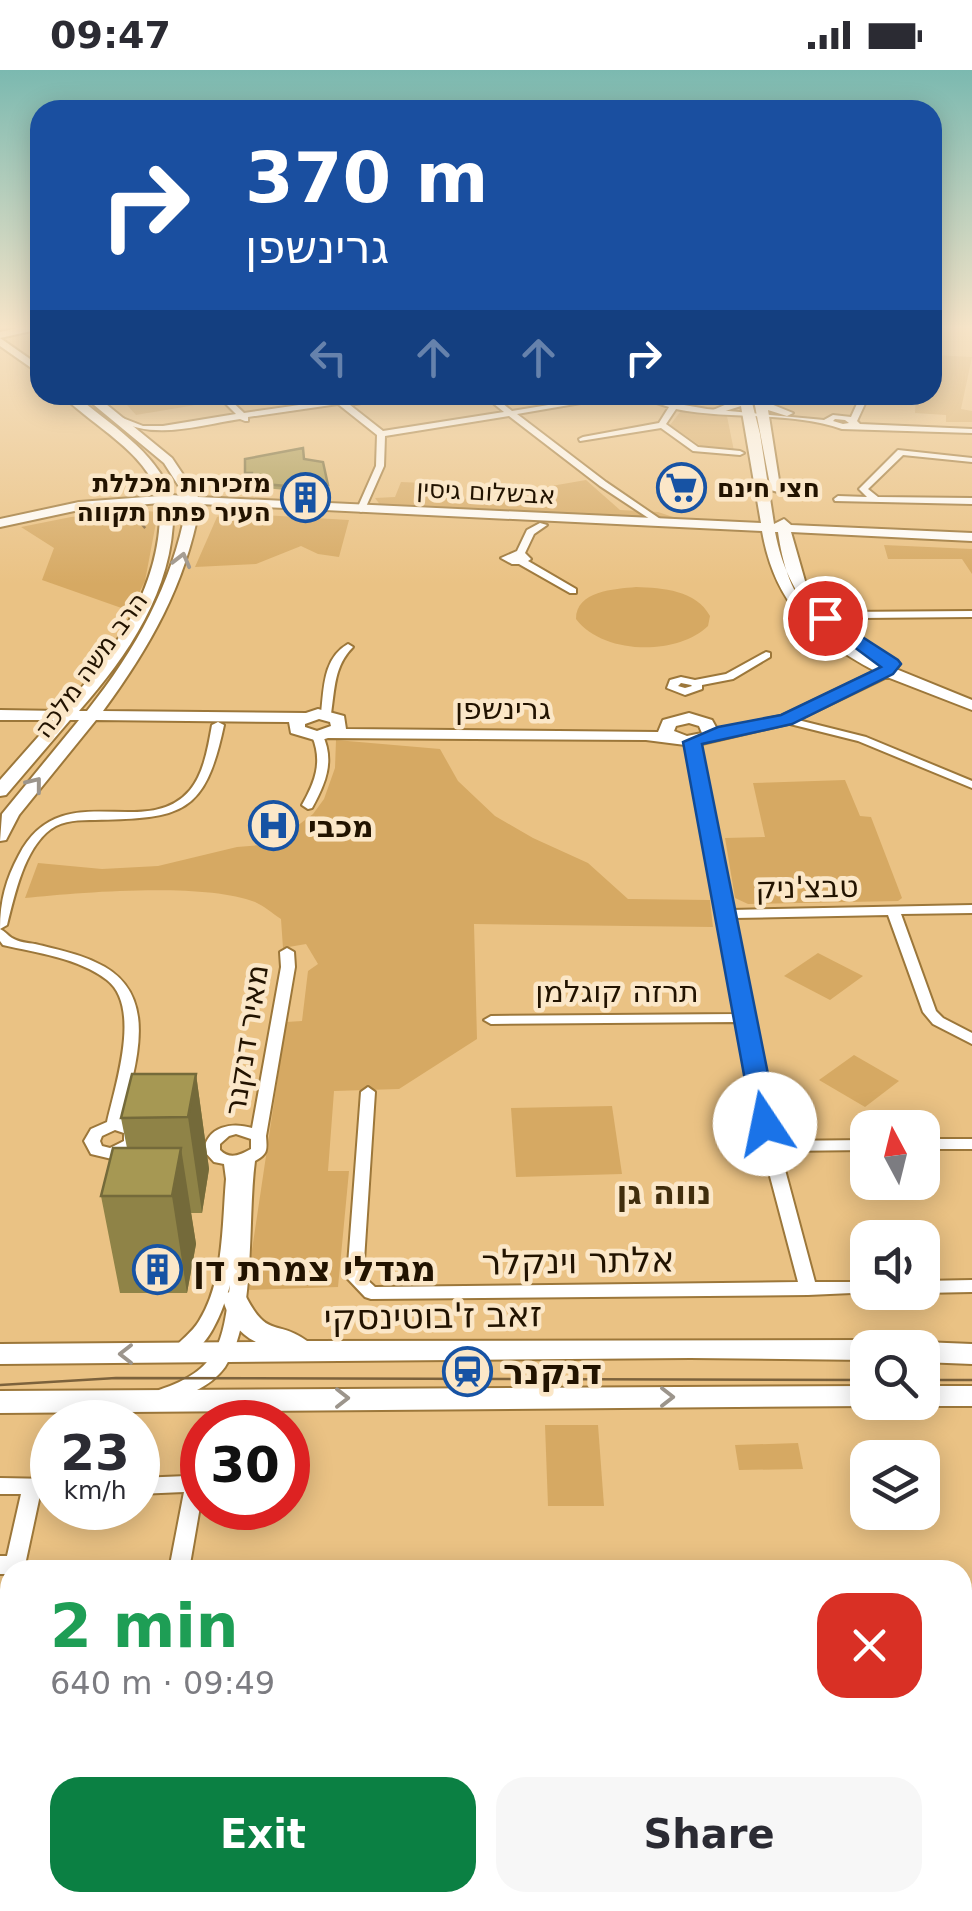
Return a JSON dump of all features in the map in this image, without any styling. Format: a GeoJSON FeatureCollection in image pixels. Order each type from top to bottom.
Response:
{"type":"FeatureCollection","features":[{"type":"Feature","properties":{"kind":"street"},"geometry":{"type":"LineString","coordinates":[[88,412],[160,480],[168,504]]}},
{"type":"Feature","properties":{"kind":"street"},"geometry":{"type":"LineString","coordinates":[[110,412],[152,446],[186,486],[194,504]]}},
{"type":"Feature","properties":{"kind":"street"},"geometry":{"type":"LineString","coordinates":[[237,412],[244,419]]}},
{"type":"Feature","properties":{"kind":"street"},"geometry":{"type":"LineString","coordinates":[[152,446],[153,438],[162,434],[284,412]]}},
{"type":"Feature","properties":{"kind":"street"},"geometry":{"type":"LineString","coordinates":[[353,412],[381,434],[519,412]]}},
{"type":"Feature","properties":{"kind":"street"},"geometry":{"type":"LineString","coordinates":[[672,412],[696,449],[740,453]]}},
{"type":"Feature","properties":{"kind":"street"},"geometry":{"type":"LineString","coordinates":[[583,439],[676,412]]}},
{"type":"Feature","properties":{"kind":"street"},"geometry":{"type":"LineString","coordinates":[[756,412],[778,533],[782,583],[792,601],[819,628],[850,643],[877,671],[972,695]]}},
{"type":"Feature","properties":{"kind":"street"},"geometry":{"type":"LineString","coordinates":[[774,412],[900,431],[972,431]]}},
{"type":"Feature","properties":{"kind":"street"},"geometry":{"type":"LineString","coordinates":[[832,419],[849,412]]}},
{"type":"Feature","properties":{"kind":"street"},"geometry":{"type":"LineString","coordinates":[[853,423],[858,412]]}},
{"type":"Feature","properties":{"kind":"street"},"geometry":{"type":"LineString","coordinates":[[512,413],[617,494],[662,523]]}},
{"type":"Feature","properties":{"kind":"street"},"geometry":{"type":"LineString","coordinates":[[120,420],[157,428],[244,419]]}},
{"type":"Feature","properties":{"kind":"street"},"geometry":{"type":"LineString","coordinates":[[361,509],[380,466],[381,434]]}},
{"type":"Feature","properties":{"kind":"street"},"geometry":{"type":"LineString","coordinates":[[876,500],[863,489],[901,452],[972,460]]}},
{"type":"Feature","properties":{"kind":"street"},"geometry":{"type":"LineString","coordinates":[[135,501],[156,494],[160,480]]}},
{"type":"Feature","properties":{"kind":"street"},"geometry":{"type":"LineString","coordinates":[[186,486],[234,506]]}},
{"type":"Feature","properties":{"kind":"street"},"geometry":{"type":"LineString","coordinates":[[597,498],[617,494]]}},
{"type":"Feature","properties":{"kind":"street"},"geometry":{"type":"LineString","coordinates":[[838,499],[972,501]]}},
{"type":"Feature","properties":{"kind":"street","name":"אבשלום גיסין"},"geometry":{"type":"LineString","coordinates":[[0,526],[79,506],[135,501],[515,524],[742,530]]}},
{"type":"Feature","properties":{"kind":"street","name":"אבשלום גיסין"},"geometry":{"type":"LineString","coordinates":[[0,526],[168,504]]}},
{"type":"Feature","properties":{"kind":"street","name":"הרב משה מלכה"},"geometry":{"type":"LineString","coordinates":[[0,836],[69,718],[140,622],[156,579],[168,504]]}},
{"type":"Feature","properties":{"kind":"street","name":"הרב משה מלכה"},"geometry":{"type":"LineString","coordinates":[[0,791],[155,625],[174,588],[194,504]]}},
{"type":"Feature","properties":{"kind":"street"},"geometry":{"type":"LineString","coordinates":[[190,528],[209,514],[234,506]]}},
{"type":"Feature","properties":{"kind":"street","name":"אבשלום גיסין"},"geometry":{"type":"LineString","coordinates":[[234,506],[662,523],[742,530]]}},
{"type":"Feature","properties":{"kind":"street"},"geometry":{"type":"LineString","coordinates":[[515,524],[523,531],[519,557]]}},
{"type":"Feature","properties":{"kind":"street"},"geometry":{"type":"LineString","coordinates":[[742,530],[756,524],[778,533],[972,540]]}},
{"type":"Feature","properties":{"kind":"street"},"geometry":{"type":"LineString","coordinates":[[519,557],[530,532],[542,525]]}},
{"type":"Feature","properties":{"kind":"street"},"geometry":{"type":"LineString","coordinates":[[742,530],[767,544],[778,533],[812,534]]}},
{"type":"Feature","properties":{"kind":"street"},"geometry":{"type":"LineString","coordinates":[[778,533],[798,583],[815,608],[877,671],[972,706]]}},
{"type":"Feature","properties":{"kind":"street"},"geometry":{"type":"LineString","coordinates":[[519,557],[573,591]]}},
{"type":"Feature","properties":{"kind":"street"},"geometry":{"type":"LineString","coordinates":[[815,608],[860,615],[971,616]]}},
{"type":"Feature","properties":{"kind":"street"},"geometry":{"type":"LineString","coordinates":[[850,643],[846,622],[860,615]]}},
{"type":"Feature","properties":{"kind":"street"},"geometry":{"type":"LineString","coordinates":[[308,806],[323,772],[332,667],[338,653],[348,647]]}},
{"type":"Feature","properties":{"kind":"street"},"geometry":{"type":"LineString","coordinates":[[702,725],[680,692],[694,691],[698,687],[695,682],[728,677],[766,655]]}},
{"type":"Feature","properties":{"kind":"street"},"geometry":{"type":"LineString","coordinates":[[786,720],[877,671]]}},
{"type":"Feature","properties":{"kind":"street"},"geometry":{"type":"LineString","coordinates":[[678,735],[702,725],[772,716],[877,671]]}},
{"type":"Feature","properties":{"kind":"street"},"geometry":{"type":"LineString","coordinates":[[812,707],[818,728]]}},
{"type":"Feature","properties":{"kind":"street"},"geometry":{"type":"LineString","coordinates":[[0,718],[300,724]]}},
{"type":"Feature","properties":{"kind":"street"},"geometry":{"type":"LineString","coordinates":[[69,718],[218,725],[300,724]]}},
{"type":"Feature","properties":{"kind":"street"},"geometry":{"type":"LineString","coordinates":[[678,735],[702,725],[786,720],[862,739],[972,785]]}},
{"type":"Feature","properties":{"kind":"street","name":"גרינשפן"},"geometry":{"type":"LineString","coordinates":[[300,724],[678,735]]}},
{"type":"Feature","properties":{"kind":"street"},"geometry":{"type":"LineString","coordinates":[[0,925],[9,888],[46,827],[62,819],[155,812],[180,804],[205,782],[218,725]]}},
{"type":"Feature","properties":{"kind":"street"},"geometry":{"type":"LineString","coordinates":[[678,735],[723,914],[770,1146],[808,1290]]}},
{"type":"Feature","properties":{"kind":"street","name":"טבצ'ניק"},"geometry":{"type":"LineString","coordinates":[[723,914],[972,908]]}},
{"type":"Feature","properties":{"kind":"street"},"geometry":{"type":"LineString","coordinates":[[893,910],[930,1012],[938,1021],[972,1040]]}},
{"type":"Feature","properties":{"kind":"street"},"geometry":{"type":"LineString","coordinates":[[0,934],[8,942],[90,961],[126,990],[133,1002],[135,1028],[114,1125]]}},
{"type":"Feature","properties":{"kind":"street","name":"מאיר דנקנר"},"geometry":{"type":"LineString","coordinates":[[239,1161],[258,1152],[287,952]]}},
{"type":"Feature","properties":{"kind":"street","name":"תרזה קוגלמן"},"geometry":{"type":"LineString","coordinates":[[490,1020],[744,1018]]}},
{"type":"Feature","properties":{"kind":"street","name":"אלתר וינקלר"},"geometry":{"type":"LineString","coordinates":[[368,1092],[355,1278],[371,1293],[850,1289]]}},
{"type":"Feature","properties":{"kind":"street"},"geometry":{"type":"LineString","coordinates":[[114,1125],[141,1136],[127,1148],[107,1153],[93,1146],[96,1132],[114,1125]]}},
{"type":"Feature","properties":{"kind":"street"},"geometry":{"type":"LineString","coordinates":[[239,1161],[219,1158],[209,1143],[244,1129],[258,1136]]}},
{"type":"Feature","properties":{"kind":"street"},"geometry":{"type":"LineString","coordinates":[[940,1144],[972,1144]]}},
{"type":"Feature","properties":{"kind":"street"},"geometry":{"type":"LineString","coordinates":[[770,1146],[850,1145]]}},
{"type":"Feature","properties":{"kind":"street"},"geometry":{"type":"LineString","coordinates":[[146,1400],[194,1384],[212,1370],[224,1353],[235,1300],[239,1161]]}},
{"type":"Feature","properties":{"kind":"street"},"geometry":{"type":"LineString","coordinates":[[176,1354],[200,1337],[214,1315],[239,1161]]}},
{"type":"Feature","properties":{"kind":"street"},"geometry":{"type":"LineString","coordinates":[[940,1287],[972,1286]]}},
{"type":"Feature","properties":{"kind":"street"},"geometry":{"type":"LineString","coordinates":[[235,1300],[242,1320],[252,1329],[271,1339],[322,1352]]}},
{"type":"Feature","properties":{"kind":"street","name":"זאב ז'בוטינסקי"},"geometry":{"type":"LineString","coordinates":[[0,1354],[850,1350]]}},
{"type":"Feature","properties":{"kind":"street"},"geometry":{"type":"LineString","coordinates":[[940,1353],[972,1354]]}},
{"type":"Feature","properties":{"kind":"street"},"geometry":{"type":"LineString","coordinates":[[146,1400],[850,1396]]}},
{"type":"Feature","properties":{"kind":"street"},"geometry":{"type":"LineString","coordinates":[[940,1396],[972,1396]]}},
{"type":"Feature","properties":{"kind":"street"},"geometry":{"type":"LineString","coordinates":[[0,1402],[30,1402]]}},
{"type":"Feature","properties":{"kind":"street"},"geometry":{"type":"LineString","coordinates":[[0,1486],[30,1487]]}},
{"type":"Feature","properties":{"kind":"street"},"geometry":{"type":"LineString","coordinates":[[17,1560],[30,1522]]}},
{"type":"Feature","properties":{"kind":"street"},"geometry":{"type":"LineString","coordinates":[[181,1560],[186,1530]]}},
{"type":"Feature","properties":{"kind":"shaded area"},"geometry":{"type":"Polygon","coordinates":[[[680,412],[727,416],[734,451],[705,449],[670,425],[680,412]]]}},
{"type":"Feature","properties":{"kind":"shaded area"},"geometry":{"type":"Polygon","coordinates":[[[972,412],[972,422],[946,422],[946,415],[915,413],[972,412]]]}},
{"type":"Feature","properties":{"kind":"shaded area"},"geometry":{"type":"Polygon","coordinates":[[[586,480],[620,510],[658,512],[679,519],[381,506],[375,498],[395,497],[401,482],[448,484],[444,498],[476,499],[586,480]]]}},
{"type":"Feature","properties":{"kind":"shaded area"},"geometry":{"type":"Polygon","coordinates":[[[135,510],[158,512],[145,581],[130,611],[42,580],[54,548],[21,527],[135,510]]]}},
{"type":"Feature","properties":{"kind":"shaded area"},"geometry":{"type":"Polygon","coordinates":[[[229,513],[349,520],[339,557],[301,546],[256,564],[195,567],[217,517],[229,513]]]}},
{"type":"Feature","properties":{"kind":"shaded area"},"geometry":{"type":"Polygon","coordinates":[[[884,545],[972,549],[972,574],[962,559],[888,559],[884,545]]]}},
{"type":"Feature","properties":{"kind":"shaded area"},"geometry":{"type":"Polygon","coordinates":[[[636,587],[688,596],[710,616],[708,626],[678,643],[640,647],[604,640],[576,619],[582,602],[589,597],[636,587]]]}},
{"type":"Feature","properties":{"kind":"shaded area"},"geometry":{"type":"Polygon","coordinates":[[[336,740],[440,749],[458,781],[495,816],[588,863],[628,899],[710,900],[713,927],[474,924],[477,1039],[399,1089],[334,1091],[328,1171],[349,1171],[338,1287],[246,1290],[286,1022],[302,1021],[308,971],[318,964],[306,944],[283,948],[281,919],[255,902],[233,896],[142,890],[25,898],[38,863],[102,869],[158,866],[237,847],[273,844],[313,814],[324,799],[335,768],[336,740]]]}},
{"type":"Feature","properties":{"kind":"shaded area"},"geometry":{"type":"Polygon","coordinates":[[[845,780],[860,816],[871,817],[902,898],[748,904],[735,898],[725,838],[765,837],[753,783],[845,780]]]}},
{"type":"Feature","properties":{"kind":"shaded area"},"geometry":{"type":"Polygon","coordinates":[[[818,953],[863,976],[830,1000],[784,976],[818,953]]]}},
{"type":"Feature","properties":{"kind":"shaded area"},"geometry":{"type":"Polygon","coordinates":[[[854,1055],[899,1081],[865,1107],[819,1080],[854,1055]]]}},
{"type":"Feature","properties":{"kind":"shaded area"},"geometry":{"type":"Polygon","coordinates":[[[612,1106],[622,1174],[516,1177],[511,1108],[612,1106]]]}},
{"type":"Feature","properties":{"kind":"shaded area"},"geometry":{"type":"Polygon","coordinates":[[[545,1425],[598,1425],[604,1506],[548,1506],[545,1425]]]}},
{"type":"Feature","properties":{"kind":"shaded area"},"geometry":{"type":"Polygon","coordinates":[[[798,1443],[803,1469],[739,1470],[735,1445],[798,1443]]]}},
{"type":"Feature","properties":{"kind":"building"},"geometry":{"type":"Polygon","coordinates":[[[303,448],[304,459],[323,462],[328,485],[310,486],[313,494],[299,494],[296,487],[253,483],[252,473],[245,473],[245,459],[303,448]]]}},
{"type":"Feature","properties":{"kind":"building"},"geometry":{"type":"Polygon","coordinates":[[[132,1074],[196,1074],[188,1117],[121,1118],[132,1074]]]}},
{"type":"Feature","properties":{"kind":"building"},"geometry":{"type":"Polygon","coordinates":[[[113,1148],[181,1148],[172,1196],[101,1196],[113,1148]]]}},
{"type":"Feature","properties":{"kind":"tram line"},"geometry":{"type":"LineString","coordinates":[[0,1385],[116,1378],[850,1380]]}},
{"type":"Feature","properties":{"kind":"tram line"},"geometry":{"type":"LineString","coordinates":[[940,1380],[972,1380]]}},
{"type":"Feature","properties":{"kind":"railway"},"geometry":{"type":"LineString","coordinates":[[140,522],[146,529]]}},
{"type":"Feature","properties":{"kind":"place","name":"חצי חינם"},"geometry":{"type":"Point","coordinates":[682,488]}},
{"type":"Feature","properties":{"kind":"place","name":"מזכירות מכללת העיר פתח תקווה"},"geometry":{"type":"Point","coordinates":[306,497]}},
{"type":"Feature","properties":{"kind":"place","name":"מכבי"},"geometry":{"type":"Point","coordinates":[273,826]}},
{"type":"Feature","properties":{"kind":"place","name":"מגדלי צמרת דן"},"geometry":{"type":"Point","coordinates":[158,1269]}},
{"type":"Feature","properties":{"kind":"place","name":"דנקנר"},"geometry":{"type":"Point","coordinates":[468,1372]}},
{"type":"Feature","properties":{"kind":"district","name":"נווה גן"},"geometry":{"type":"Point","coordinates":[664,1193]}},
{"type":"Feature","properties":{"kind":"route"},"geometry":{"type":"LineString","coordinates":[[765,1124],[692,742],[724,731],[786,720],[887,671],[892,664],[825,618]]}}]}
